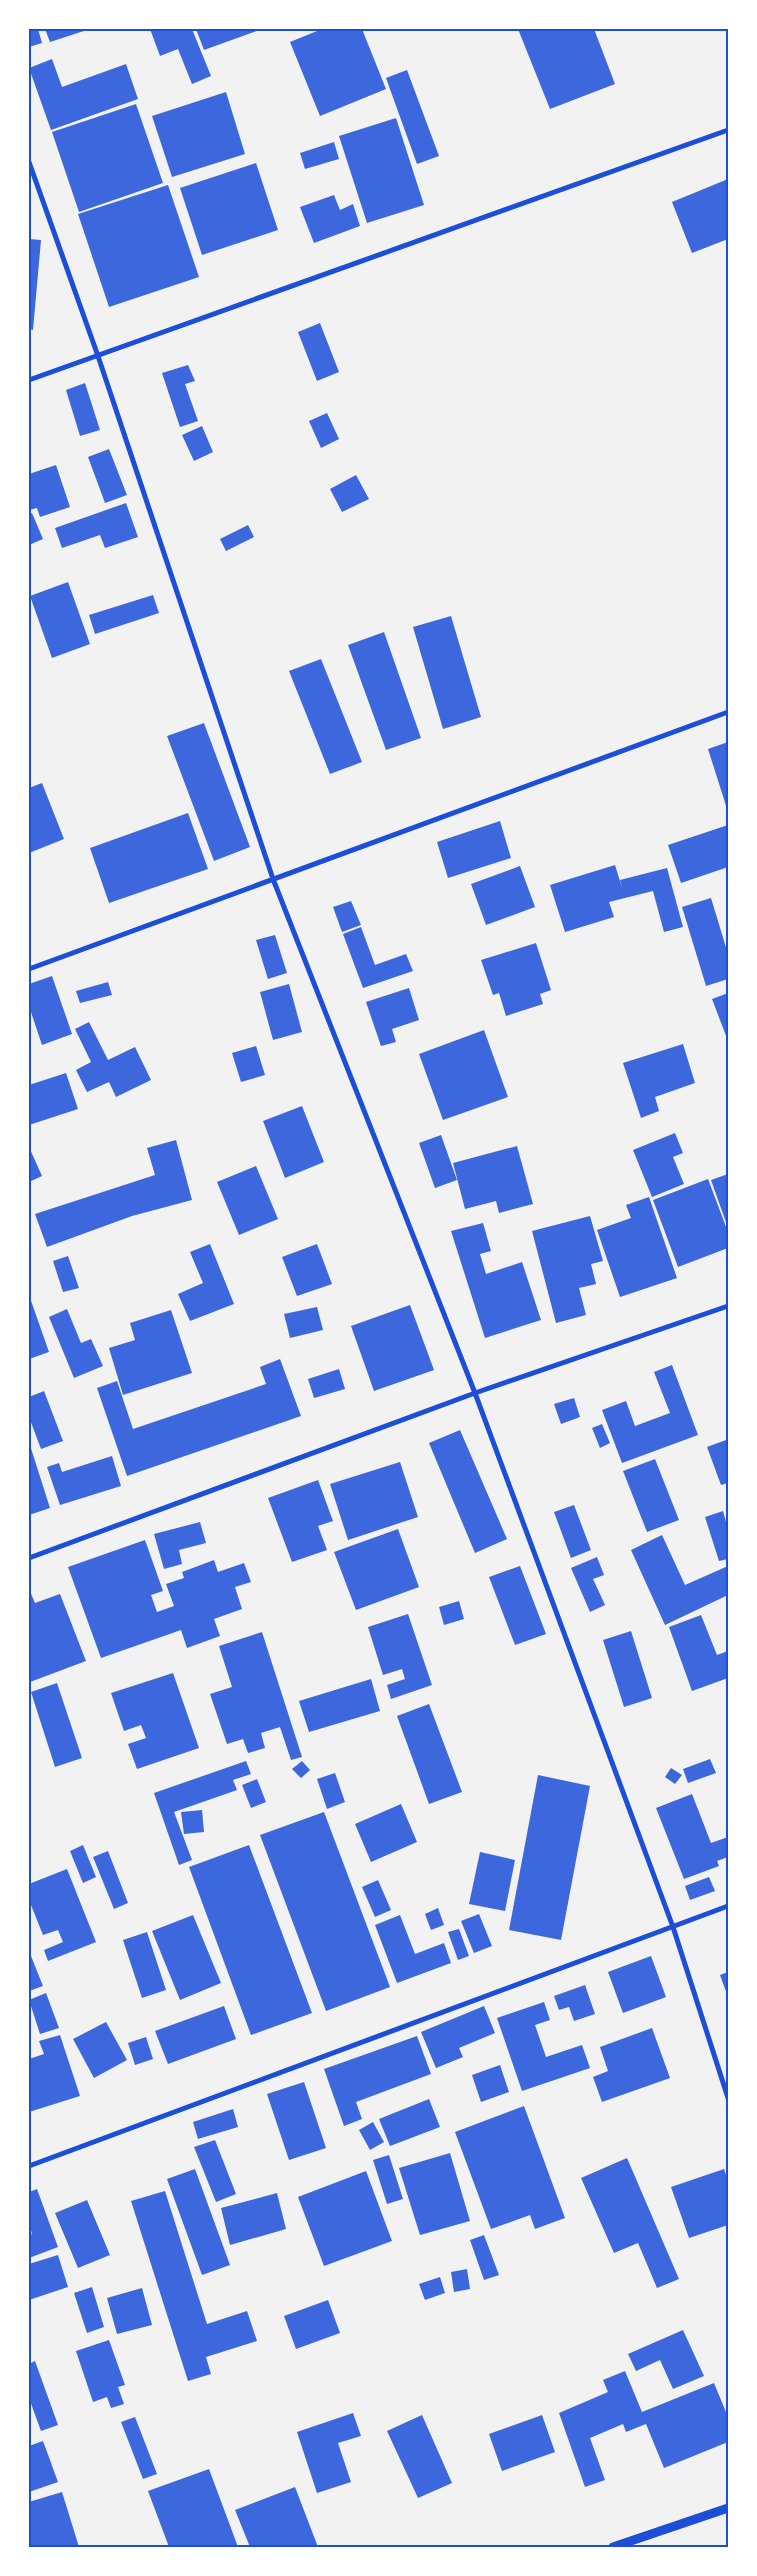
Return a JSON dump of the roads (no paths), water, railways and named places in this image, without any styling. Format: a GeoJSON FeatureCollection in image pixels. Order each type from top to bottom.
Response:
{"type":"FeatureCollection","features":[{"type":"Feature","properties":{"kind":"street"},"geometry":{"type":"LineString","coordinates":[[29,380],[728,130]]}},
{"type":"Feature","properties":{"kind":"street"},"geometry":{"type":"LineString","coordinates":[[29,162],[98,356],[273,879],[475,1393],[673,1926],[728,2098]]}},
{"type":"Feature","properties":{"kind":"street"},"geometry":{"type":"LineString","coordinates":[[29,969],[728,712]]}},
{"type":"Feature","properties":{"kind":"street"},"geometry":{"type":"LineString","coordinates":[[29,1558],[475,1393],[728,1306]]}},
{"type":"Feature","properties":{"kind":"street"},"geometry":{"type":"LineString","coordinates":[[29,2166],[728,1906]]}},
{"type":"Feature","properties":{"kind":"street"},"geometry":{"type":"LineString","coordinates":[[613,2547],[728,2508]]}}]}
